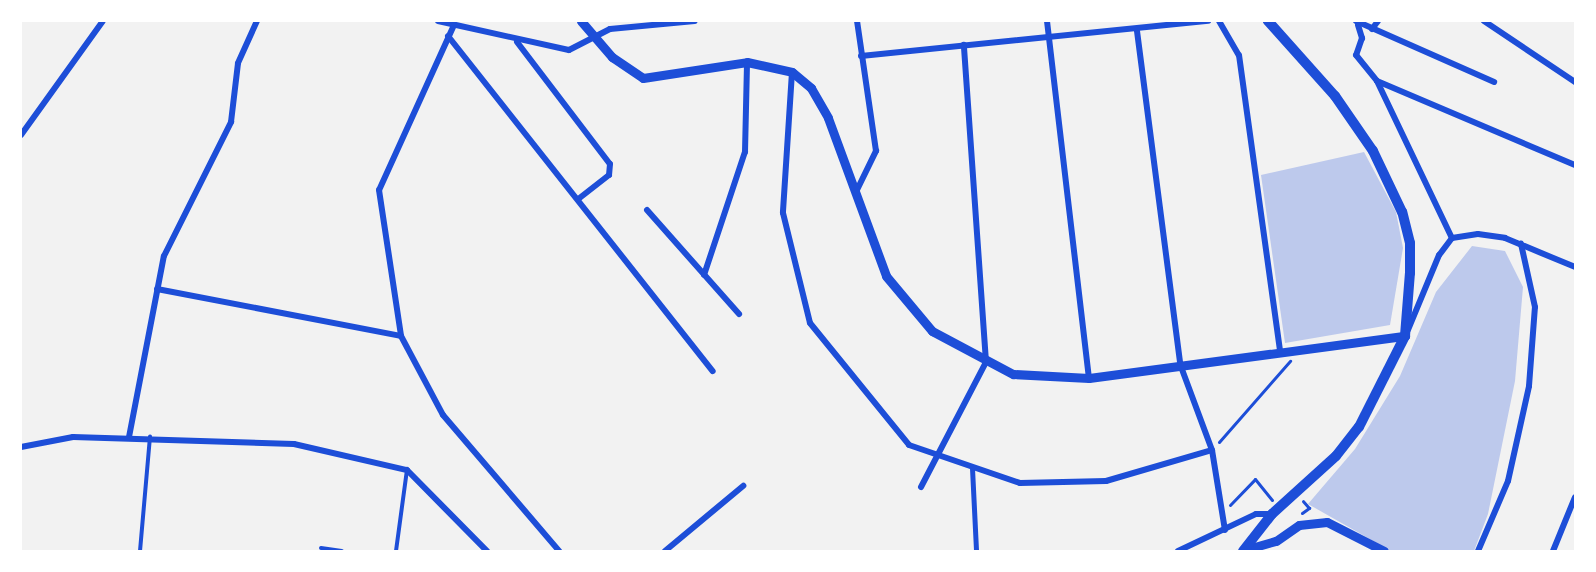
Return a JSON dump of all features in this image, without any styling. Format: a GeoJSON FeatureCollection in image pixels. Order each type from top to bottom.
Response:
{"type":"FeatureCollection","features":[{"type":"Feature","properties":{"kind":"main road"},"geometry":{"type":"LineString","coordinates":[[1243,551],[1272,514],[1336,456],[1359,427],[1405,336],[1410,243],[1402,212],[1373,151],[1335,96],[1268,21]]}},
{"type":"Feature","properties":{"kind":"street"},"geometry":{"type":"LineString","coordinates":[[23,136],[103,21]]}},
{"type":"Feature","properties":{"kind":"street"},"geometry":{"type":"LineString","coordinates":[[129,437],[164,256],[231,122],[238,63],[257,21]]}},
{"type":"Feature","properties":{"kind":"street"},"geometry":{"type":"LineString","coordinates":[[438,21],[517,42],[569,50],[610,29],[695,21]]}},
{"type":"Feature","properties":{"kind":"street"},"geometry":{"type":"LineString","coordinates":[[581,21],[612,57],[643,78],[747,62],[792,72],[811,88],[828,118],[886,276],[932,331],[1012,374],[1089,378],[1180,364],[1405,336],[1452,238]]}},
{"type":"Feature","properties":{"kind":"street"},"geometry":{"type":"LineString","coordinates":[[856,21],[876,150],[856,192]]}},
{"type":"Feature","properties":{"kind":"street"},"geometry":{"type":"LineString","coordinates":[[1047,21],[1089,378]]}},
{"type":"Feature","properties":{"kind":"street"},"geometry":{"type":"LineString","coordinates":[[861,56],[1048,37],[1137,31],[1208,21]]}},
{"type":"Feature","properties":{"kind":"street"},"geometry":{"type":"LineString","coordinates":[[1220,21],[1226,26],[1239,55],[1280,351]]}},
{"type":"Feature","properties":{"kind":"street"},"geometry":{"type":"LineString","coordinates":[[1372,29],[1378,21]]}},
{"type":"Feature","properties":{"kind":"street"},"geometry":{"type":"LineString","coordinates":[[1484,21],[1575,82]]}},
{"type":"Feature","properties":{"kind":"street"},"geometry":{"type":"LineString","coordinates":[[1452,238],[1377,81],[1356,55],[1357,23],[1494,82]]}},
{"type":"Feature","properties":{"kind":"street"},"geometry":{"type":"LineString","coordinates":[[454,25],[379,190],[401,336],[443,415],[559,551]]}},
{"type":"Feature","properties":{"kind":"street"},"geometry":{"type":"LineString","coordinates":[[1137,31],[1180,364],[1212,450],[1225,530]]}},
{"type":"Feature","properties":{"kind":"street"},"geometry":{"type":"LineString","coordinates":[[448,36],[713,371]]}},
{"type":"Feature","properties":{"kind":"street"},"geometry":{"type":"LineString","coordinates":[[517,42],[610,164],[609,174],[578,199]]}},
{"type":"Feature","properties":{"kind":"street"},"geometry":{"type":"LineString","coordinates":[[921,487],[986,362],[964,45]]}},
{"type":"Feature","properties":{"kind":"street"},"geometry":{"type":"LineString","coordinates":[[704,275],[745,152],[747,62]]}},
{"type":"Feature","properties":{"kind":"street"},"geometry":{"type":"LineString","coordinates":[[792,72],[783,213],[810,323],[909,446],[1020,483],[1106,481],[1212,450]]}},
{"type":"Feature","properties":{"kind":"street"},"geometry":{"type":"LineString","coordinates":[[1377,81],[1575,165]]}},
{"type":"Feature","properties":{"kind":"street"},"geometry":{"type":"LineString","coordinates":[[647,210],[740,314]]}},
{"type":"Feature","properties":{"kind":"street"},"geometry":{"type":"LineString","coordinates":[[1452,238],[1478,234],[1521,244],[1575,267]]}},
{"type":"Feature","properties":{"kind":"street"},"geometry":{"type":"LineString","coordinates":[[1478,551],[1508,481],[1529,386],[1535,307],[1521,244]]}},
{"type":"Feature","properties":{"kind":"street"},"geometry":{"type":"LineString","coordinates":[[157,289],[401,336]]}},
{"type":"Feature","properties":{"kind":"street"},"geometry":{"type":"LineString","coordinates":[[21,447],[73,437],[150,436],[294,444],[407,470],[483,549]]}},
{"type":"Feature","properties":{"kind":"street"},"geometry":{"type":"LineString","coordinates":[[972,468],[976,551]]}},
{"type":"Feature","properties":{"kind":"street"},"geometry":{"type":"LineString","coordinates":[[665,551],[743,486]]}},
{"type":"Feature","properties":{"kind":"street"},"geometry":{"type":"LineString","coordinates":[[1553,551],[1575,497]]}},
{"type":"Feature","properties":{"kind":"street"},"geometry":{"type":"LineString","coordinates":[[1178,551],[1256,514],[1272,514]]}},
{"type":"Feature","properties":{"kind":"street"},"geometry":{"type":"LineString","coordinates":[[1243,551],[1276,541],[1299,525],[1327,522],[1384,551]]}},
{"type":"Feature","properties":{"kind":"lane"},"geometry":{"type":"LineString","coordinates":[[140,551],[150,436]]}},
{"type":"Feature","properties":{"kind":"lane"},"geometry":{"type":"LineString","coordinates":[[396,551],[407,470]]}},
{"type":"Feature","properties":{"kind":"lane"},"geometry":{"type":"LineString","coordinates":[[321,548],[342,551]]}},
{"type":"Feature","properties":{"kind":"path"},"geometry":{"type":"LineString","coordinates":[[1212,450],[1279,379],[1297,349]]}},
{"type":"Feature","properties":{"kind":"path"},"geometry":{"type":"LineString","coordinates":[[1223,512],[1255,479],[1272,500]]}},
{"type":"Feature","properties":{"kind":"path"},"geometry":{"type":"LineString","coordinates":[[1295,492],[1309,508],[1300,515]]}},
{"type":"Feature","properties":{"kind":"building"},"geometry":{"type":"Polygon","coordinates":[[[1364,152],[1396,212],[1403,248],[1390,325],[1285,343],[1261,175],[1364,152]]]}},
{"type":"Feature","properties":{"kind":"building"},"geometry":{"type":"Polygon","coordinates":[[[1472,246],[1505,251],[1523,287],[1515,381],[1488,514],[1474,551],[1391,551],[1308,504],[1355,449],[1400,376],[1436,292],[1472,246]]]}}]}
